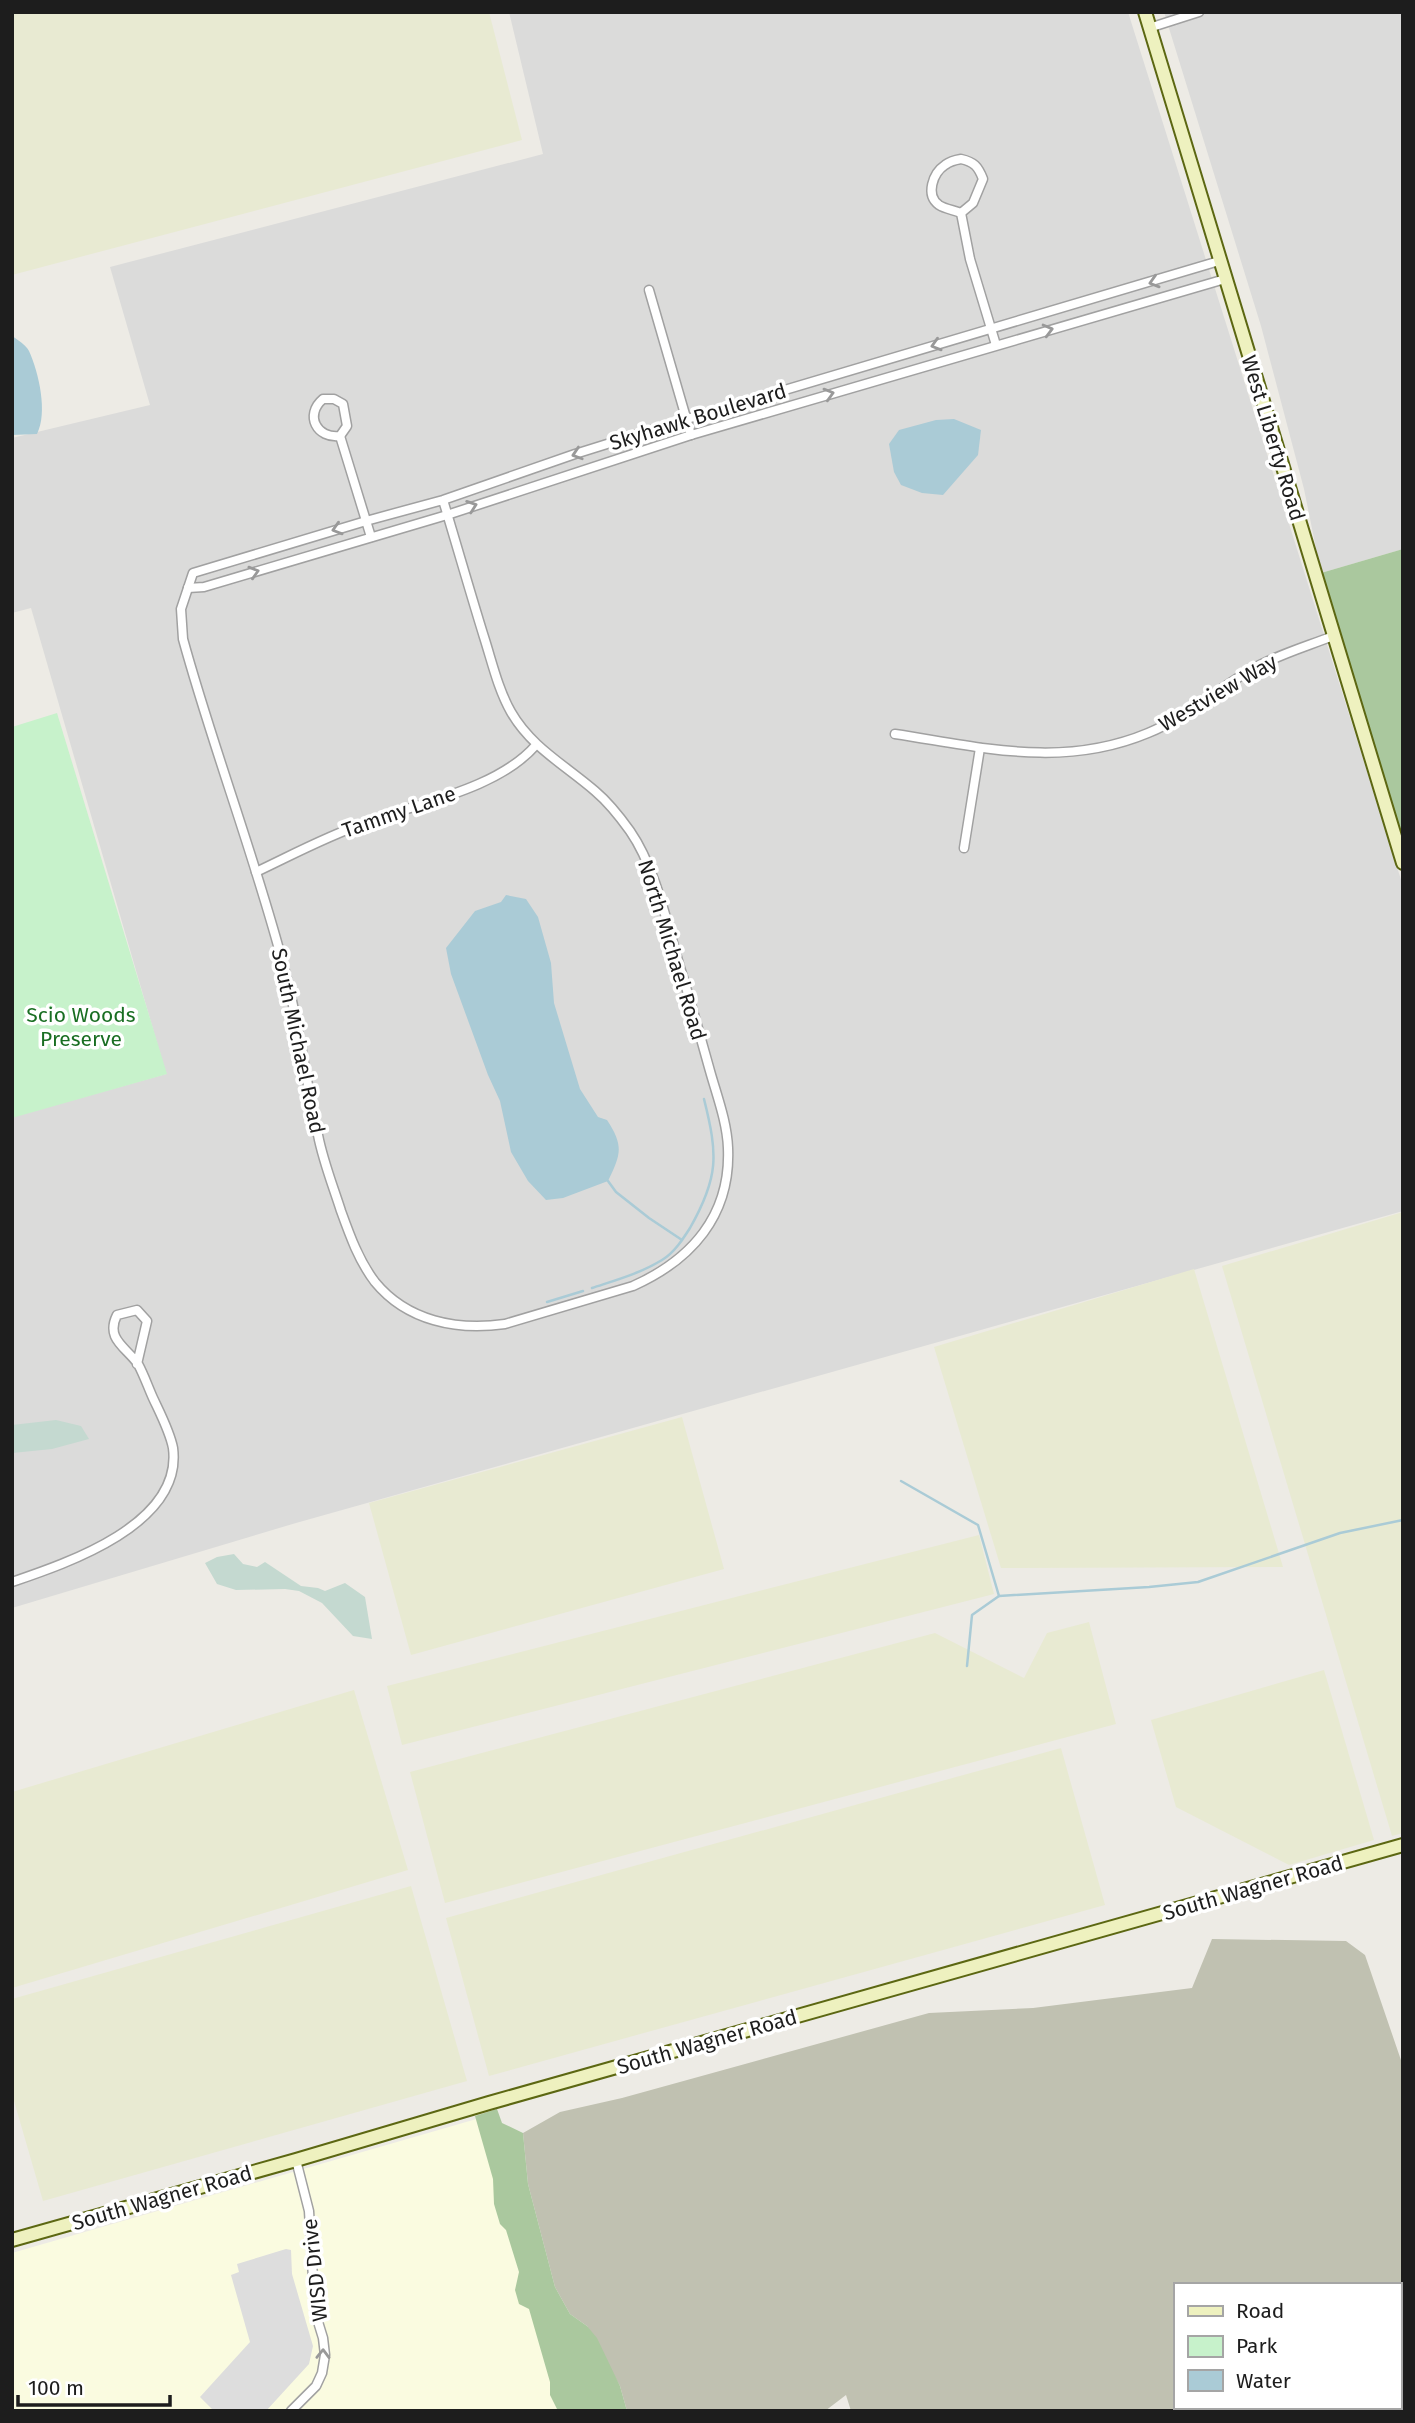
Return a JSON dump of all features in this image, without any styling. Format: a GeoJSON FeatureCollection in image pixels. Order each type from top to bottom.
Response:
{"type":"FeatureCollection","features":[{"type":"Feature","properties":{"kind":"main road","name":"West Liberty Road"},"geometry":{"type":"LineString","coordinates":[[1145,12],[1403,863]]}},
{"type":"Feature","properties":{"kind":"main road","name":"South Wagner Road"},"geometry":{"type":"LineString","coordinates":[[12,2240],[1403,1845]]}},
{"type":"Feature","properties":{"kind":"street"},"geometry":{"type":"LineString","coordinates":[[1149,28],[1199,12]]}},
{"type":"Feature","properties":{"kind":"street"},"geometry":{"type":"LineString","coordinates":[[961,159],[972,162],[979,168],[983,179],[973,203],[961,213],[938,204],[932,196],[932,185],[938,170],[947,163],[961,159]]}},
{"type":"Feature","properties":{"kind":"street"},"geometry":{"type":"LineString","coordinates":[[961,213],[970,259],[996,345]]}},
{"type":"Feature","properties":{"kind":"street","name":"Skyhawk Boulevard"},"geometry":{"type":"LineString","coordinates":[[1219,261],[687,419],[443,500],[193,573],[188,588],[204,587],[447,515],[691,435],[1225,279]]}},
{"type":"Feature","properties":{"kind":"street"},"geometry":{"type":"LineString","coordinates":[[649,290],[691,435]]}},
{"type":"Feature","properties":{"kind":"street"},"geometry":{"type":"LineString","coordinates":[[334,399],[343,404],[347,426],[340,436],[333,437],[323,433],[316,426],[312,414],[316,405],[323,400],[334,399]]}},
{"type":"Feature","properties":{"kind":"street"},"geometry":{"type":"LineString","coordinates":[[340,436],[371,537]]}},
{"type":"Feature","properties":{"kind":"street","name":"North Michael Road"},"geometry":{"type":"LineString","coordinates":[[443,500],[502,692],[510,710],[536,745],[598,793],[631,832],[642,853],[653,880],[725,1125],[728,1168],[720,1201],[708,1228],[688,1251],[672,1265],[633,1286],[505,1324]]}},
{"type":"Feature","properties":{"kind":"street","name":"South Michael Road"},"geometry":{"type":"LineString","coordinates":[[188,588],[181,609],[180,623],[188,658],[256,872],[291,993],[319,1142],[354,1247],[388,1297],[415,1315],[474,1328],[505,1324]]}},
{"type":"Feature","properties":{"kind":"street","name":"Westview Way"},"geometry":{"type":"LineString","coordinates":[[895,734],[980,748],[1041,754],[1083,750],[1121,742],[1172,722],[1250,670],[1333,636]]}},
{"type":"Feature","properties":{"kind":"street","name":"Tammy Lane"},"geometry":{"type":"LineString","coordinates":[[256,872],[352,828],[454,794],[510,767],[536,745]]}},
{"type":"Feature","properties":{"kind":"street"},"geometry":{"type":"LineString","coordinates":[[964,848],[980,748]]}},
{"type":"Feature","properties":{"kind":"street"},"geometry":{"type":"LineString","coordinates":[[12,1582],[71,1559],[132,1528],[151,1511],[165,1489],[171,1471],[173,1448],[137,1364],[113,1333],[112,1325],[117,1315],[128,1310],[137,1310],[147,1321],[137,1364]]}},
{"type":"Feature","properties":{"kind":"street","name":"WISD Drive"},"geometry":{"type":"LineString","coordinates":[[291,2411],[316,2386],[322,2373],[325,2355],[315,2312],[309,2211],[296,2160]]}},
{"type":"Feature","properties":{"kind":"shaded area"},"geometry":{"type":"Polygon","coordinates":[[[489,12],[522,140],[12,275],[12,13],[489,12]]]}},
{"type":"Feature","properties":{"kind":"shaded area"},"geometry":{"type":"Polygon","coordinates":[[[509,12],[1128,12],[1403,886],[1403,1211],[296,1523],[12,1608],[12,1117],[166,1074],[31,608],[12,613],[12,438],[150,405],[110,267],[543,154],[509,12]]]}},
{"type":"Feature","properties":{"kind":"shaded area"},"geometry":{"type":"Polygon","coordinates":[[[1164,12],[1403,12],[1403,549],[1321,573],[1304,489],[1261,326],[1164,12]]]}},
{"type":"Feature","properties":{"kind":"shaded area"},"geometry":{"type":"Polygon","coordinates":[[[1403,1212],[1403,1833],[1392,1836],[1222,1266],[1403,1212]]]}},
{"type":"Feature","properties":{"kind":"shaded area"},"geometry":{"type":"Polygon","coordinates":[[[1194,1269],[1283,1567],[1001,1568],[934,1347],[1194,1269]]]}},
{"type":"Feature","properties":{"kind":"shaded area"},"geometry":{"type":"Polygon","coordinates":[[[682,1417],[724,1569],[411,1655],[369,1503],[682,1417]]]}},
{"type":"Feature","properties":{"kind":"shaded area"},"geometry":{"type":"Polygon","coordinates":[[[56,1420],[81,1426],[89,1439],[52,1449],[12,1453],[12,1425],[56,1420]]]}},
{"type":"Feature","properties":{"kind":"shaded area"},"geometry":{"type":"Polygon","coordinates":[[[979,1535],[994,1594],[402,1745],[387,1686],[979,1535]]]}},
{"type":"Feature","properties":{"kind":"shaded area"},"geometry":{"type":"Polygon","coordinates":[[[234,1554],[243,1564],[257,1567],[265,1562],[301,1586],[325,1591],[345,1583],[365,1597],[372,1639],[353,1636],[322,1603],[299,1591],[236,1590],[217,1584],[205,1563],[217,1557],[234,1554]]]}},
{"type":"Feature","properties":{"kind":"shaded area"},"geometry":{"type":"Polygon","coordinates":[[[1089,1622],[1116,1724],[445,1903],[410,1772],[935,1633],[1024,1678],[1047,1633],[1089,1622]]]}},
{"type":"Feature","properties":{"kind":"shaded area"},"geometry":{"type":"Polygon","coordinates":[[[1324,1670],[1374,1840],[1289,1865],[1176,1807],[1151,1720],[1324,1670]]]}},
{"type":"Feature","properties":{"kind":"shaded area"},"geometry":{"type":"Polygon","coordinates":[[[354,1690],[408,1870],[12,1988],[12,1792],[354,1690]]]}},
{"type":"Feature","properties":{"kind":"shaded area"},"geometry":{"type":"Polygon","coordinates":[[[1061,1748],[1105,1905],[489,2076],[446,1918],[1061,1748]]]}},
{"type":"Feature","properties":{"kind":"shaded area"},"geometry":{"type":"Polygon","coordinates":[[[411,1886],[467,2081],[43,2201],[12,2094],[12,1999],[411,1886]]]}},
{"type":"Feature","properties":{"kind":"shaded area"},"geometry":{"type":"Polygon","coordinates":[[[1212,1939],[1346,1941],[1365,1955],[1403,2066],[1403,2411],[851,2411],[846,2395],[825,2411],[627,2411],[620,2386],[587,2326],[570,2314],[555,2287],[528,2184],[523,2133],[560,2112],[622,2098],[929,2013],[1033,2008],[1192,1988],[1212,1939]]]}},
{"type":"Feature","properties":{"kind":"shaded area"},"geometry":{"type":"Polygon","coordinates":[[[480,2118],[565,2411],[12,2411],[12,2253],[480,2118]]]}},
{"type":"Feature","properties":{"kind":"shaded area"},"geometry":{"type":"Polygon","coordinates":[[[286,2249],[291,2250],[292,2274],[313,2346],[309,2364],[266,2411],[214,2411],[200,2397],[250,2342],[231,2275],[239,2272],[237,2264],[286,2249]]]}},
{"type":"Feature","properties":{"kind":"green space"},"geometry":{"type":"Polygon","coordinates":[[[1403,549],[1403,842],[1321,573],[1403,549]]]}},
{"type":"Feature","properties":{"kind":"green space","name":"Scio Woods Preserve"},"geometry":{"type":"Polygon","coordinates":[[[57,713],[167,1074],[12,1118],[12,727],[57,713]]]}},
{"type":"Feature","properties":{"kind":"green space"},"geometry":{"type":"Polygon","coordinates":[[[497,2109],[502,2123],[523,2133],[528,2184],[555,2287],[570,2314],[587,2326],[597,2338],[620,2386],[627,2411],[558,2411],[550,2395],[550,2382],[529,2309],[519,2304],[515,2290],[519,2272],[506,2230],[500,2224],[494,2204],[493,2179],[475,2116],[497,2109]]]}},
{"type":"Feature","properties":{"kind":"water"},"geometry":{"type":"Polygon","coordinates":[[[12,336],[28,349],[36,370],[42,404],[37,434],[12,435],[12,336]]]}},
{"type":"Feature","properties":{"kind":"water"},"geometry":{"type":"Polygon","coordinates":[[[954,419],[981,430],[978,455],[943,495],[922,493],[901,485],[894,472],[889,444],[899,430],[936,420],[954,419]]]}},
{"type":"Feature","properties":{"kind":"water"},"geometry":{"type":"Polygon","coordinates":[[[506,895],[526,899],[538,917],[551,963],[554,1003],[580,1089],[598,1117],[607,1120],[618,1144],[618,1157],[608,1181],[563,1198],[546,1200],[528,1181],[511,1152],[500,1101],[451,974],[446,948],[475,911],[501,902],[506,895]]]}},
{"type":"Feature","properties":{"kind":"waterway"},"geometry":{"type":"LineString","coordinates":[[592,1288],[654,1265],[674,1250],[690,1228],[706,1194],[713,1165],[712,1136],[704,1099]]}},
{"type":"Feature","properties":{"kind":"waterway"},"geometry":{"type":"LineString","coordinates":[[608,1181],[616,1192],[682,1240]]}},
{"type":"Feature","properties":{"kind":"waterway"},"geometry":{"type":"LineString","coordinates":[[547,1302],[583,1291]]}},
{"type":"Feature","properties":{"kind":"waterway"},"geometry":{"type":"LineString","coordinates":[[901,1481],[978,1525],[999,1596],[1198,1582],[1340,1533],[1403,1520]]}},
{"type":"Feature","properties":{"kind":"waterway"},"geometry":{"type":"LineString","coordinates":[[967,1666],[972,1615],[999,1596]]}}]}
